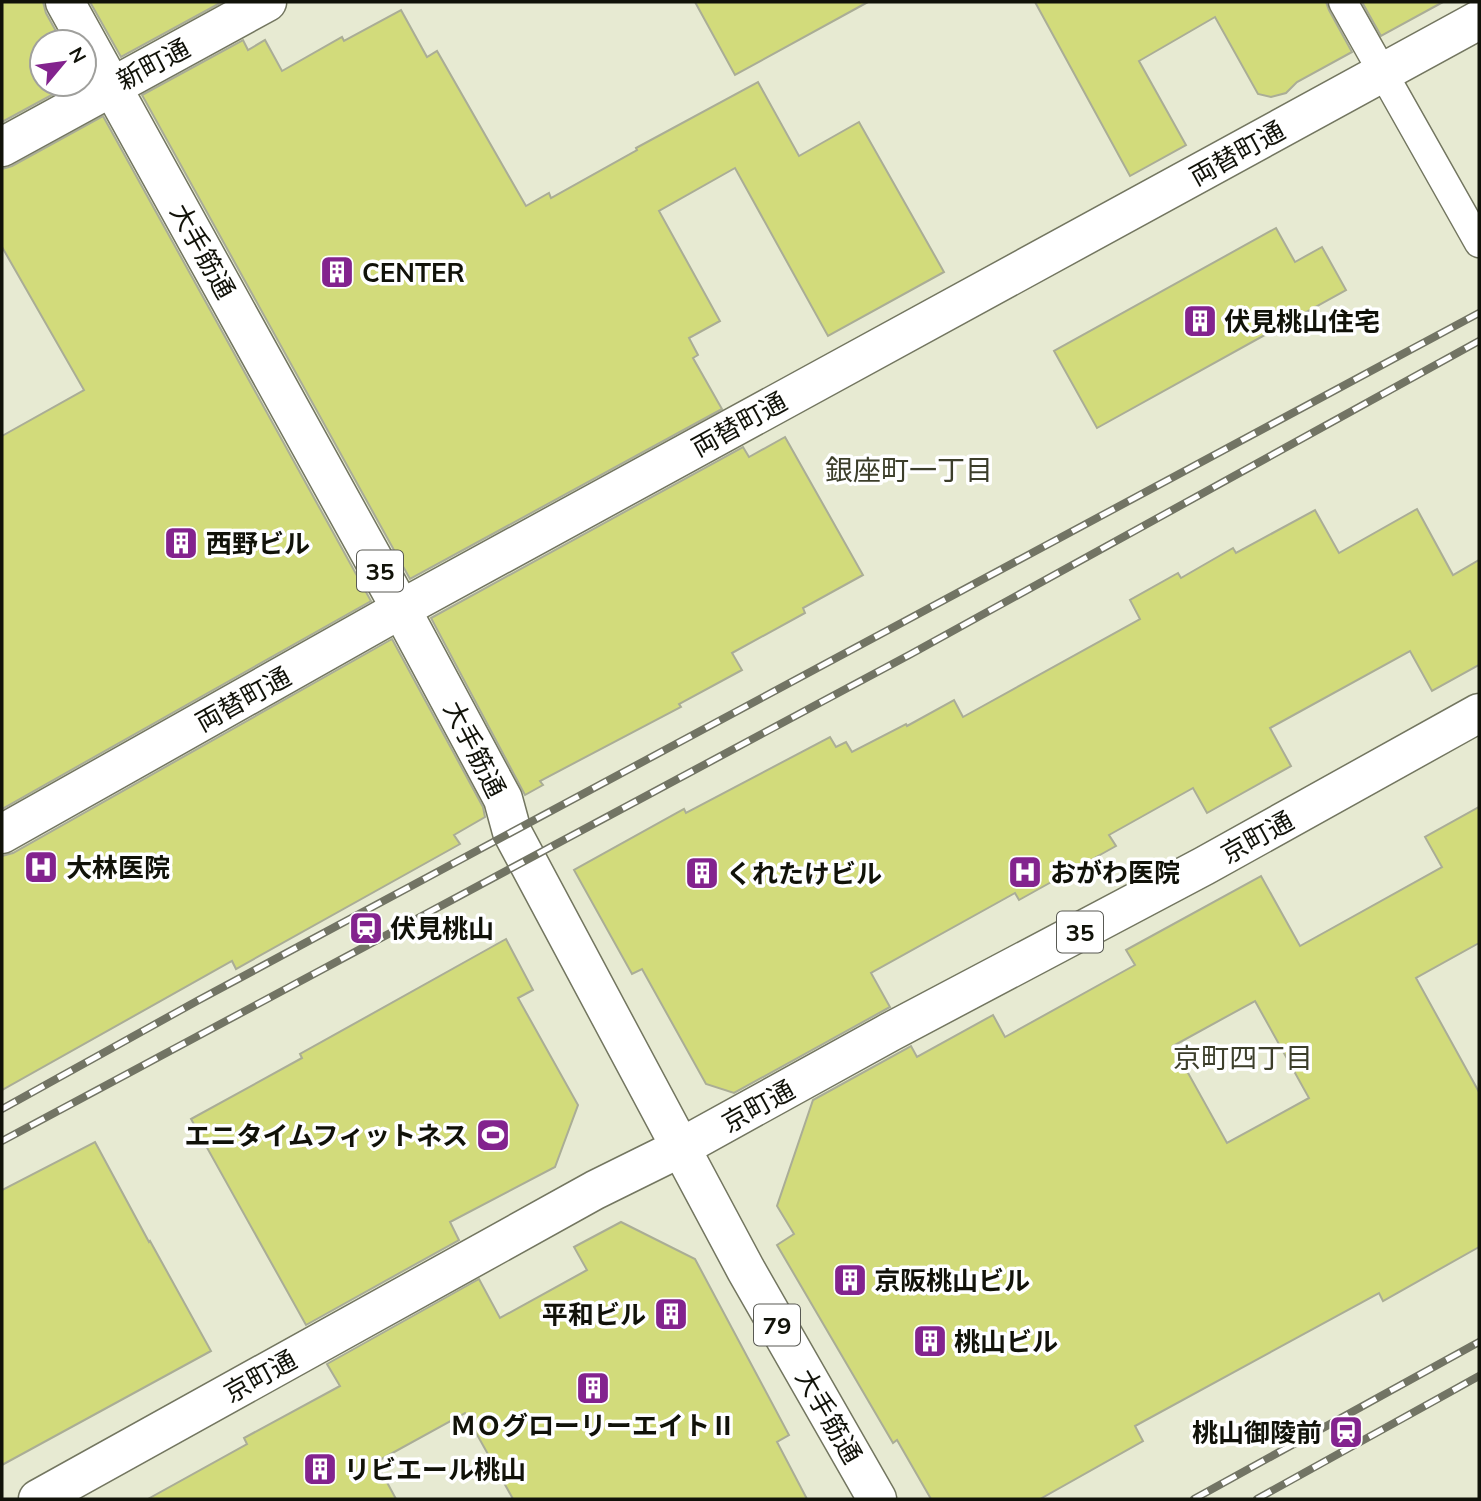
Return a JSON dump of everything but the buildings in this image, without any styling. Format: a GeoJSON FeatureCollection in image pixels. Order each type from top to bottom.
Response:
{"type":"FeatureCollection","features":[{"type":"Feature","properties":{"kind":"street","name":"大手筋通"},"geometry":{"type":"LineString","coordinates":[[65,2],[401,609],[503,799],[512,832],[746,1270],[877,1499]]}},
{"type":"Feature","properties":{"kind":"street","name":"新町通"},"geometry":{"type":"LineString","coordinates":[[2,147],[267,2]]}},
{"type":"Feature","properties":{"kind":"street","name":"両替町通"},"geometry":{"type":"LineString","coordinates":[[2,834],[401,609],[1479,20]]}},
{"type":"Feature","properties":{"kind":"street","name":"京町通"},"geometry":{"type":"LineString","coordinates":[[38,1499],[595,1190],[680,1148],[890,1032],[1205,866],[1479,713]]}},
{"type":"Feature","properties":{"kind":"lane"},"geometry":{"type":"LineString","coordinates":[[1343,2],[1479,243]]}},
{"type":"Feature","properties":{"kind":"railway"},"geometry":{"type":"LineString","coordinates":[[2,1109],[197,1001],[1479,313]]}},
{"type":"Feature","properties":{"kind":"railway"},"geometry":{"type":"LineString","coordinates":[[2,1141],[911,654],[1479,341]]}},
{"type":"Feature","properties":{"kind":"railway"},"geometry":{"type":"LineString","coordinates":[[1194,1499],[1479,1342]]}},
{"type":"Feature","properties":{"kind":"railway"},"geometry":{"type":"LineString","coordinates":[[1257,1499],[1479,1376]]}},
{"type":"Feature","properties":{"kind":"place","name":"CENTER"},"geometry":{"type":"Point","coordinates":[337,272]}},
{"type":"Feature","properties":{"kind":"place","name":"伏見桃山住宅"},"geometry":{"type":"Point","coordinates":[1200,321]}},
{"type":"Feature","properties":{"kind":"place","name":"西野ビル"},"geometry":{"type":"Point","coordinates":[181,543]}},
{"type":"Feature","properties":{"kind":"place","name":"大林医院"},"geometry":{"type":"Point","coordinates":[41,867]}},
{"type":"Feature","properties":{"kind":"place","name":"おがわ医院"},"geometry":{"type":"Point","coordinates":[1025,872]}},
{"type":"Feature","properties":{"kind":"place","name":"くれたけビル"},"geometry":{"type":"Point","coordinates":[702,873]}},
{"type":"Feature","properties":{"kind":"place","name":"伏見桃山"},"geometry":{"type":"Point","coordinates":[366,928]}},
{"type":"Feature","properties":{"kind":"place","name":"エニタイムフィットネス"},"geometry":{"type":"Point","coordinates":[493,1135]}},
{"type":"Feature","properties":{"kind":"place","name":"京阪桃山ビル"},"geometry":{"type":"Point","coordinates":[850,1280]}},
{"type":"Feature","properties":{"kind":"place","name":"平和ビル"},"geometry":{"type":"Point","coordinates":[671,1314]}},
{"type":"Feature","properties":{"kind":"place","name":"桃山ビル"},"geometry":{"type":"Point","coordinates":[930,1341]}},
{"type":"Feature","properties":{"kind":"place","name":"ＭＯグローリーエイトⅡ"},"geometry":{"type":"Point","coordinates":[593,1388]}},
{"type":"Feature","properties":{"kind":"place","name":"桃山御陵前"},"geometry":{"type":"Point","coordinates":[1346,1432]}},
{"type":"Feature","properties":{"kind":"place","name":"リビエール桃山"},"geometry":{"type":"Point","coordinates":[320,1469]}},
{"type":"Feature","properties":{"kind":"district","name":"銀座町一丁目"},"geometry":{"type":"Point","coordinates":[909,469]}},
{"type":"Feature","properties":{"kind":"district","name":"京町四丁目"},"geometry":{"type":"Point","coordinates":[1243,1057]}}]}
